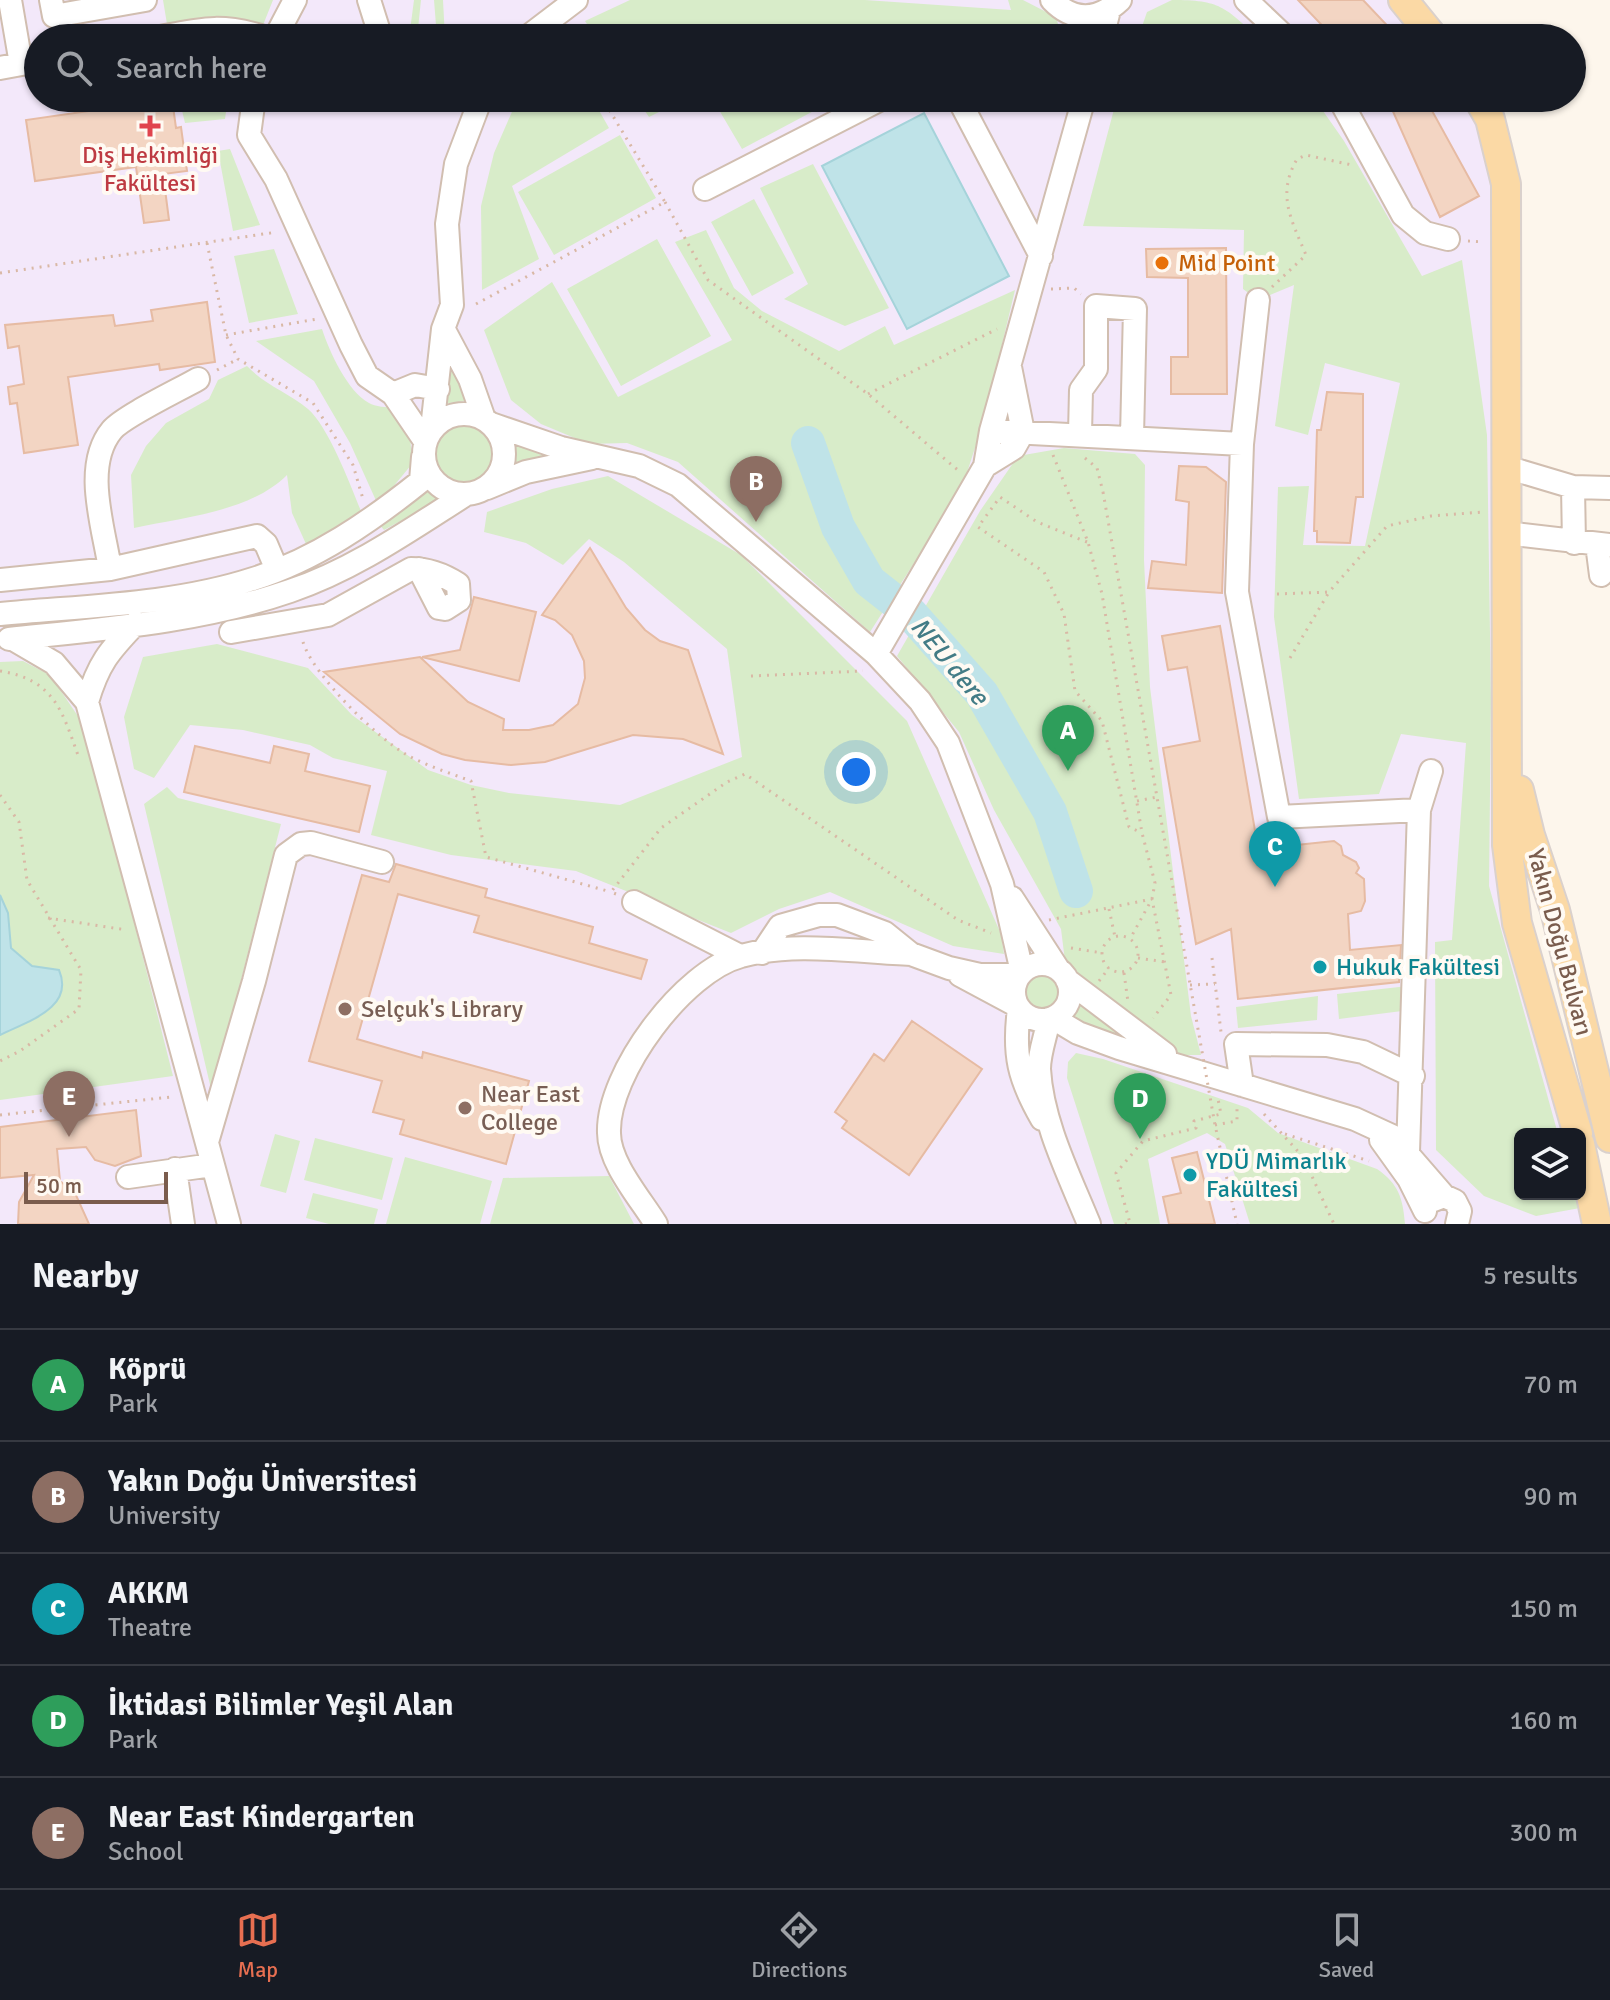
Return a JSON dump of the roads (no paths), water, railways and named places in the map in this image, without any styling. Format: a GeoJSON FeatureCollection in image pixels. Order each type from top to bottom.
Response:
{"type":"FeatureCollection","features":[{"type":"Feature","properties":{"kind":"main road"},"geometry":{"type":"LineString","coordinates":[[1403,0],[1423,24]]}},
{"type":"Feature","properties":{"kind":"main road"},"geometry":{"type":"LineString","coordinates":[[1486,112],[1506,184],[1507,845],[1517,923],[1576,1128]]}},
{"type":"Feature","properties":{"kind":"main road","name":"Yakın Doğu Bulvarı"},"geometry":{"type":"LineString","coordinates":[[1509,746],[1530,835],[1555,910],[1610,1138]]}},
{"type":"Feature","properties":{"kind":"main road"},"geometry":{"type":"LineString","coordinates":[[1586,1172],[1597,1224]]}},
{"type":"Feature","properties":{"kind":"street"},"geometry":{"type":"LineString","coordinates":[[10,0],[20,64]]}},
{"type":"Feature","properties":{"kind":"street"},"geometry":{"type":"LineString","coordinates":[[51,0],[54,16],[145,0]]}},
{"type":"Feature","properties":{"kind":"street"},"geometry":{"type":"LineString","coordinates":[[282,24],[295,0]]}},
{"type":"Feature","properties":{"kind":"street"},"geometry":{"type":"LineString","coordinates":[[369,0],[377,24]]}},
{"type":"Feature","properties":{"kind":"street"},"geometry":{"type":"LineString","coordinates":[[544,24],[576,0]]}},
{"type":"Feature","properties":{"kind":"street"},"geometry":{"type":"LineString","coordinates":[[1246,0],[1271,24]]}},
{"type":"Feature","properties":{"kind":"street"},"geometry":{"type":"LineString","coordinates":[[1057,5],[1078,17],[1096,16],[1114,5]]}},
{"type":"Feature","properties":{"kind":"street"},"geometry":{"type":"LineString","coordinates":[[1057,5],[1080,24]]}},
{"type":"Feature","properties":{"kind":"street"},"geometry":{"type":"LineString","coordinates":[[1107,24],[1114,5]]}},
{"type":"Feature","properties":{"kind":"street"},"geometry":{"type":"LineString","coordinates":[[252,112],[249,135],[276,179],[367,376],[393,394],[427,443],[426,469],[441,488],[475,492],[526,472],[601,456]]}},
{"type":"Feature","properties":{"kind":"street"},"geometry":{"type":"LineString","coordinates":[[0,614],[189,594],[277,570],[370,522],[421,481],[438,389],[443,329],[452,305],[447,224],[456,164],[470,112]]}},
{"type":"Feature","properties":{"kind":"street"},"geometry":{"type":"LineString","coordinates":[[705,189],[856,112]]}},
{"type":"Feature","properties":{"kind":"street"},"geometry":{"type":"LineString","coordinates":[[965,112],[1041,256]]}},
{"type":"Feature","properties":{"kind":"street"},"geometry":{"type":"LineString","coordinates":[[872,662],[976,472],[1025,315],[1080,112]]}},
{"type":"Feature","properties":{"kind":"street"},"geometry":{"type":"LineString","coordinates":[[1347,112],[1403,215],[1425,233],[1448,239]]}},
{"type":"Feature","properties":{"kind":"street"},"geometry":{"type":"LineString","coordinates":[[1258,300],[1242,444],[1237,592],[1279,817],[1419,810]]}},
{"type":"Feature","properties":{"kind":"street"},"geometry":{"type":"LineString","coordinates":[[1080,434],[1081,390],[1096,369],[1096,306],[1135,309],[1132,436]]}},
{"type":"Feature","properties":{"kind":"street"},"geometry":{"type":"LineString","coordinates":[[6,640],[195,618],[292,591],[384,547],[495,480],[504,457],[499,433],[487,422],[470,379],[443,329]]}},
{"type":"Feature","properties":{"kind":"street"},"geometry":{"type":"LineString","coordinates":[[1009,364],[1034,432]]}},
{"type":"Feature","properties":{"kind":"street"},"geometry":{"type":"LineString","coordinates":[[110,569],[96,471],[100,454],[113,429],[198,379]]}},
{"type":"Feature","properties":{"kind":"street"},"geometry":{"type":"LineString","coordinates":[[393,394],[415,385],[438,389]]}},
{"type":"Feature","properties":{"kind":"street"},"geometry":{"type":"LineString","coordinates":[[427,443],[450,416],[462,414],[639,466],[678,485],[872,662],[920,701],[948,743],[1002,884],[1020,974],[1013,990],[1017,1007],[1016,1061],[1028,1095],[1057,1144]]}},
{"type":"Feature","properties":{"kind":"street"},"geometry":{"type":"LineString","coordinates":[[991,431],[1242,444]]}},
{"type":"Feature","properties":{"kind":"street"},"geometry":{"type":"LineString","coordinates":[[976,472],[1034,432]]}},
{"type":"Feature","properties":{"kind":"street"},"geometry":{"type":"LineString","coordinates":[[1506,467],[1573,487],[1610,488]]}},
{"type":"Feature","properties":{"kind":"street"},"geometry":{"type":"LineString","coordinates":[[1573,487],[1574,543]]}},
{"type":"Feature","properties":{"kind":"street"},"geometry":{"type":"LineString","coordinates":[[1506,522],[1574,543],[1604,545],[1601,575]]}},
{"type":"Feature","properties":{"kind":"street"},"geometry":{"type":"LineString","coordinates":[[0,580],[110,569],[257,536],[266,544],[277,570]]}},
{"type":"Feature","properties":{"kind":"street"},"geometry":{"type":"LineString","coordinates":[[231,632],[328,615],[411,569],[419,569]]}},
{"type":"Feature","properties":{"kind":"street"},"geometry":{"type":"LineString","coordinates":[[292,591],[297,619]]}},
{"type":"Feature","properties":{"kind":"street"},"geometry":{"type":"LineString","coordinates":[[87,702],[105,656],[136,623]]}},
{"type":"Feature","properties":{"kind":"street"},"geometry":{"type":"LineString","coordinates":[[6,640],[54,663],[87,702],[229,1224]]}},
{"type":"Feature","properties":{"kind":"street"},"geometry":{"type":"LineString","coordinates":[[1408,1152],[1413,1076],[1419,810],[1431,771]]}},
{"type":"Feature","properties":{"kind":"street"},"geometry":{"type":"LineString","coordinates":[[207,1143],[254,981],[286,855],[301,844],[311,843],[382,862]]}},
{"type":"Feature","properties":{"kind":"street"},"geometry":{"type":"LineString","coordinates":[[1002,884],[1062,974],[1069,997],[1051,1019],[1039,1066],[1057,1144],[1089,1224]]}},
{"type":"Feature","properties":{"kind":"street"},"geometry":{"type":"LineString","coordinates":[[634,902],[751,954]]}},
{"type":"Feature","properties":{"kind":"street"},"geometry":{"type":"LineString","coordinates":[[751,954],[780,926],[819,915],[837,915],[885,933],[911,954]]}},
{"type":"Feature","properties":{"kind":"street"},"geometry":{"type":"LineString","coordinates":[[656,1224],[614,1155],[609,1132],[618,1088],[629,1059],[650,1028],[712,969],[751,954],[785,950],[911,954],[980,975],[1020,974],[1039,964],[1062,974],[1177,1063]]}},
{"type":"Feature","properties":{"kind":"street"},"geometry":{"type":"LineString","coordinates":[[949,968],[1033,1019],[1051,1019],[1119,1048],[1177,1063],[1244,1094],[1355,1119],[1380,1137],[1409,1179],[1426,1220]]}},
{"type":"Feature","properties":{"kind":"street"},"geometry":{"type":"LineString","coordinates":[[1244,1094],[1236,1044],[1327,1045],[1363,1052],[1413,1076]]}},
{"type":"Feature","properties":{"kind":"street"},"geometry":{"type":"LineString","coordinates":[[1380,1137],[1392,1136],[1408,1152],[1444,1196],[1455,1201],[1464,1222]]}},
{"type":"Feature","properties":{"kind":"street"},"geometry":{"type":"LineString","coordinates":[[128,1177],[212,1165]]}},
{"type":"Feature","properties":{"kind":"street"},"geometry":{"type":"LineString","coordinates":[[175,1169],[183,1224]]}},
{"type":"Feature","properties":{"kind":"street"},"geometry":{"type":"LineString","coordinates":[[1426,1220],[1434,1199],[1444,1196]]}},
{"type":"Feature","properties":{"kind":"water"},"geometry":{"type":"Polygon","coordinates":[[[924,113],[1009,276],[907,329],[822,166],[924,113]]]}},
{"type":"Feature","properties":{"kind":"water"},"geometry":{"type":"Polygon","coordinates":[[[0,895],[8,913],[11,948],[32,966],[59,970],[62,983],[55,1004],[46,1012],[0,1035],[0,895]]]}},
{"type":"Feature","properties":{"kind":"waterway","name":"NEU dere"},"geometry":{"type":"LineString","coordinates":[[808,443],[838,527],[869,581],[911,614],[982,694],[1050,812],[1076,891]]}},
{"type":"Feature","properties":{"kind":"place","name":"Diş Hekimliği Fakültesi"},"geometry":{"type":"Point","coordinates":[150,126]}},
{"type":"Feature","properties":{"kind":"place","name":"Mid Point"},"geometry":{"type":"Point","coordinates":[1162,263]}},
{"type":"Feature","properties":{"kind":"place","name":"Yakın Doğu Üniversitesi"},"geometry":{"type":"Point","coordinates":[756,522]}},
{"type":"Feature","properties":{"kind":"place","name":"Köprü"},"geometry":{"type":"Point","coordinates":[1068,771]}},
{"type":"Feature","properties":{"kind":"place","name":"AKKM"},"geometry":{"type":"Point","coordinates":[1275,887]}},
{"type":"Feature","properties":{"kind":"place","name":"Hukuk Fakültesi"},"geometry":{"type":"Point","coordinates":[1320,967]}},
{"type":"Feature","properties":{"kind":"place","name":"Selçuk's Library"},"geometry":{"type":"Point","coordinates":[345,1009]}},
{"type":"Feature","properties":{"kind":"place","name":"Near East College"},"geometry":{"type":"Point","coordinates":[465,1108]}},
{"type":"Feature","properties":{"kind":"place","name":"Near East Kindergarten"},"geometry":{"type":"Point","coordinates":[69,1137]}},
{"type":"Feature","properties":{"kind":"place","name":"İktidasi Bilimler Yeşil Alan"},"geometry":{"type":"Point","coordinates":[1140,1139]}},
{"type":"Feature","properties":{"kind":"place","name":"YDÜ Mimarlık Fakültesi"},"geometry":{"type":"Point","coordinates":[1190,1175]}}]}
